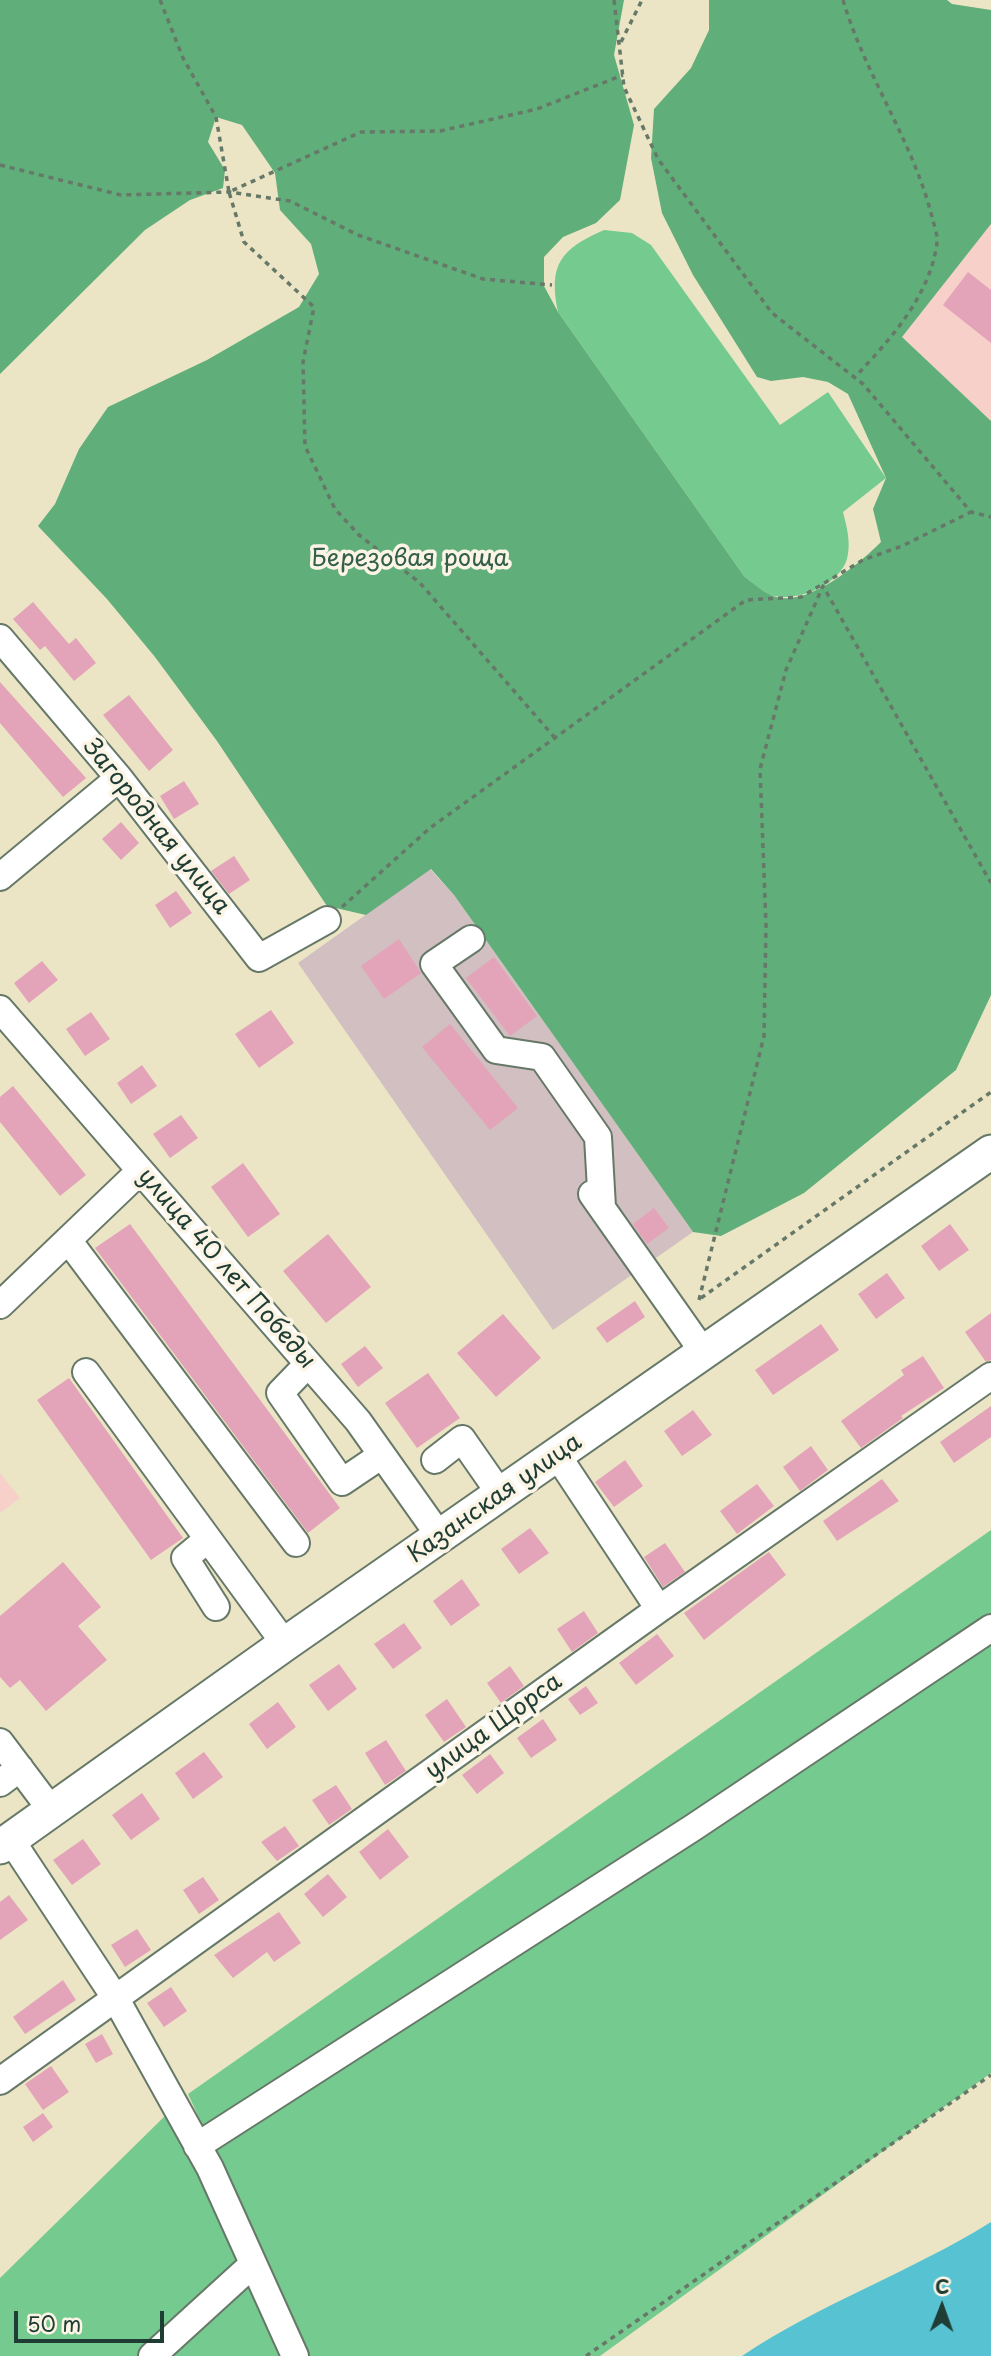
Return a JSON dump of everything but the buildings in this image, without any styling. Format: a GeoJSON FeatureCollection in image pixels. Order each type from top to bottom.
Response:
{"type":"FeatureCollection","features":[{"type":"Feature","properties":{"kind":"main road","name":"Казанская улица"},"geometry":{"type":"LineString","coordinates":[[5,1843],[285,1644],[441,1538],[991,1152]]}},
{"type":"Feature","properties":{"kind":"street","name":"Загородная улица"},"geometry":{"type":"LineString","coordinates":[[0,638],[119,778],[260,958],[327,920]]}},
{"type":"Feature","properties":{"kind":"street"},"geometry":{"type":"LineString","coordinates":[[0,877],[119,778]]}},
{"type":"Feature","properties":{"kind":"street"},"geometry":{"type":"LineString","coordinates":[[471,939],[434,964],[496,1050],[542,1057],[598,1137],[602,1208]]}},
{"type":"Feature","properties":{"kind":"street","name":"улица 40 лет Победы"},"geometry":{"type":"LineString","coordinates":[[0,1009],[308,1364],[382,1455],[441,1538]]}},
{"type":"Feature","properties":{"kind":"street"},"geometry":{"type":"LineString","coordinates":[[1,1303],[141,1171]]}},
{"type":"Feature","properties":{"kind":"street"},"geometry":{"type":"LineString","coordinates":[[586,1184],[704,1353]]}},
{"type":"Feature","properties":{"kind":"street"},"geometry":{"type":"LineString","coordinates":[[68,1240],[296,1543]]}},
{"type":"Feature","properties":{"kind":"street"},"geometry":{"type":"LineString","coordinates":[[308,1364],[280,1393],[342,1482],[382,1455]]}},
{"type":"Feature","properties":{"kind":"street"},"geometry":{"type":"LineString","coordinates":[[86,1372],[285,1644]]}},
{"type":"Feature","properties":{"kind":"street","name":"улица Щорса"},"geometry":{"type":"LineString","coordinates":[[0,2081],[659,1609],[991,1376]]}},
{"type":"Feature","properties":{"kind":"street"},"geometry":{"type":"LineString","coordinates":[[435,1460],[462,1439],[501,1495]]}},
{"type":"Feature","properties":{"kind":"street"},"geometry":{"type":"LineString","coordinates":[[557,1455],[659,1609]]}},
{"type":"Feature","properties":{"kind":"street"},"geometry":{"type":"LineString","coordinates":[[208,1539],[185,1558],[216,1608]]}},
{"type":"Feature","properties":{"kind":"street"},"geometry":{"type":"LineString","coordinates":[[197,2146],[694,1827],[991,1628]]}},
{"type":"Feature","properties":{"kind":"street"},"geometry":{"type":"LineString","coordinates":[[0,1742],[10,1775],[52,1811]]}},
{"type":"Feature","properties":{"kind":"street"},"geometry":{"type":"LineString","coordinates":[[5,1843],[116,1999],[197,2146],[295,2356]]}},
{"type":"Feature","properties":{"kind":"street"},"geometry":{"type":"LineString","coordinates":[[152,2356],[253,2264]]}},
{"type":"Feature","properties":{"kind":"path"},"geometry":{"type":"LineString","coordinates":[[160,0],[183,58],[216,117],[229,192],[244,242],[314,307],[303,362],[305,446],[335,509],[359,535],[420,583],[555,738]]}},
{"type":"Feature","properties":{"kind":"path"},"geometry":{"type":"LineString","coordinates":[[614,0],[624,87],[658,159],[772,313],[854,377],[936,467],[971,512],[991,517]]}},
{"type":"Feature","properties":{"kind":"path"},"geometry":{"type":"LineString","coordinates":[[620,45],[642,0]]}},
{"type":"Feature","properties":{"kind":"path"},"geometry":{"type":"LineString","coordinates":[[843,0],[853,33],[925,189],[938,241],[926,285],[887,343],[854,377]]}},
{"type":"Feature","properties":{"kind":"path"},"geometry":{"type":"LineString","coordinates":[[229,192],[361,132],[440,131],[537,109],[623,75]]}},
{"type":"Feature","properties":{"kind":"path"},"geometry":{"type":"LineString","coordinates":[[0,165],[121,195],[229,192],[290,201],[358,235],[483,279],[552,285]]}},
{"type":"Feature","properties":{"kind":"path"},"geometry":{"type":"LineString","coordinates":[[327,920],[430,828],[746,600],[801,597],[863,560],[902,546],[971,512]]}},
{"type":"Feature","properties":{"kind":"path"},"geometry":{"type":"LineString","coordinates":[[823,586],[991,883]]}},
{"type":"Feature","properties":{"kind":"path"},"geometry":{"type":"LineString","coordinates":[[823,586],[786,670],[760,769],[766,926],[764,1036],[699,1300],[991,1092]]}},
{"type":"Feature","properties":{"kind":"path"},"geometry":{"type":"LineString","coordinates":[[586,2356],[991,2075]]}},
{"type":"Feature","properties":{"kind":"shaded area"},"geometry":{"type":"Polygon","coordinates":[[[991,224],[991,421],[901,337],[991,224]]]}},
{"type":"Feature","properties":{"kind":"shaded area"},"geometry":{"type":"Polygon","coordinates":[[[430,869],[454,895],[693,1232],[553,1330],[298,963],[430,869]]]}},
{"type":"Feature","properties":{"kind":"shaded area"},"geometry":{"type":"Polygon","coordinates":[[[0,1473],[20,1498],[0,1513],[0,1473]]]}},
{"type":"Feature","properties":{"kind":"green space","name":"Березовая роща"},"geometry":{"type":"Polygon","coordinates":[[[0,0],[624,0],[614,55],[634,125],[620,200],[596,223],[563,237],[544,257],[544,286],[558,312],[744,576],[767,593],[784,598],[799,597],[830,583],[881,542],[873,509],[886,478],[848,394],[828,382],[803,377],[771,381],[757,377],[693,275],[662,213],[651,158],[654,109],[691,68],[709,30],[709,0],[947,0],[952,4],[991,10],[991,224],[902,337],[991,421],[991,995],[956,1070],[804,1193],[721,1236],[693,1232],[454,895],[431,869],[366,915],[327,906],[217,741],[155,657],[107,599],[38,526],[55,504],[79,449],[108,407],[207,360],[299,307],[319,274],[311,244],[280,210],[275,173],[242,125],[216,117],[208,142],[225,170],[223,188],[190,200],[145,230],[0,374],[0,0]]]}},
{"type":"Feature","properties":{"kind":"green space"},"geometry":{"type":"Polygon","coordinates":[[[604,230],[632,233],[651,245],[780,425],[828,392],[886,478],[843,512],[849,541],[847,559],[843,568],[827,583],[806,593],[785,597],[767,593],[744,576],[558,312],[555,282],[561,260],[577,244],[604,230]]]}},
{"type":"Feature","properties":{"kind":"green space"},"geometry":{"type":"Polygon","coordinates":[[[991,1530],[991,2073],[600,2356],[309,2356],[188,2094],[991,1530]]]}},
{"type":"Feature","properties":{"kind":"green space"},"geometry":{"type":"Polygon","coordinates":[[[168,2113],[284,2356],[0,2356],[0,2278],[168,2113]]]}},
{"type":"Feature","properties":{"kind":"water"},"geometry":{"type":"Polygon","coordinates":[[[991,2222],[991,2356],[742,2356],[803,2320],[929,2257],[991,2222]]]}}]}
